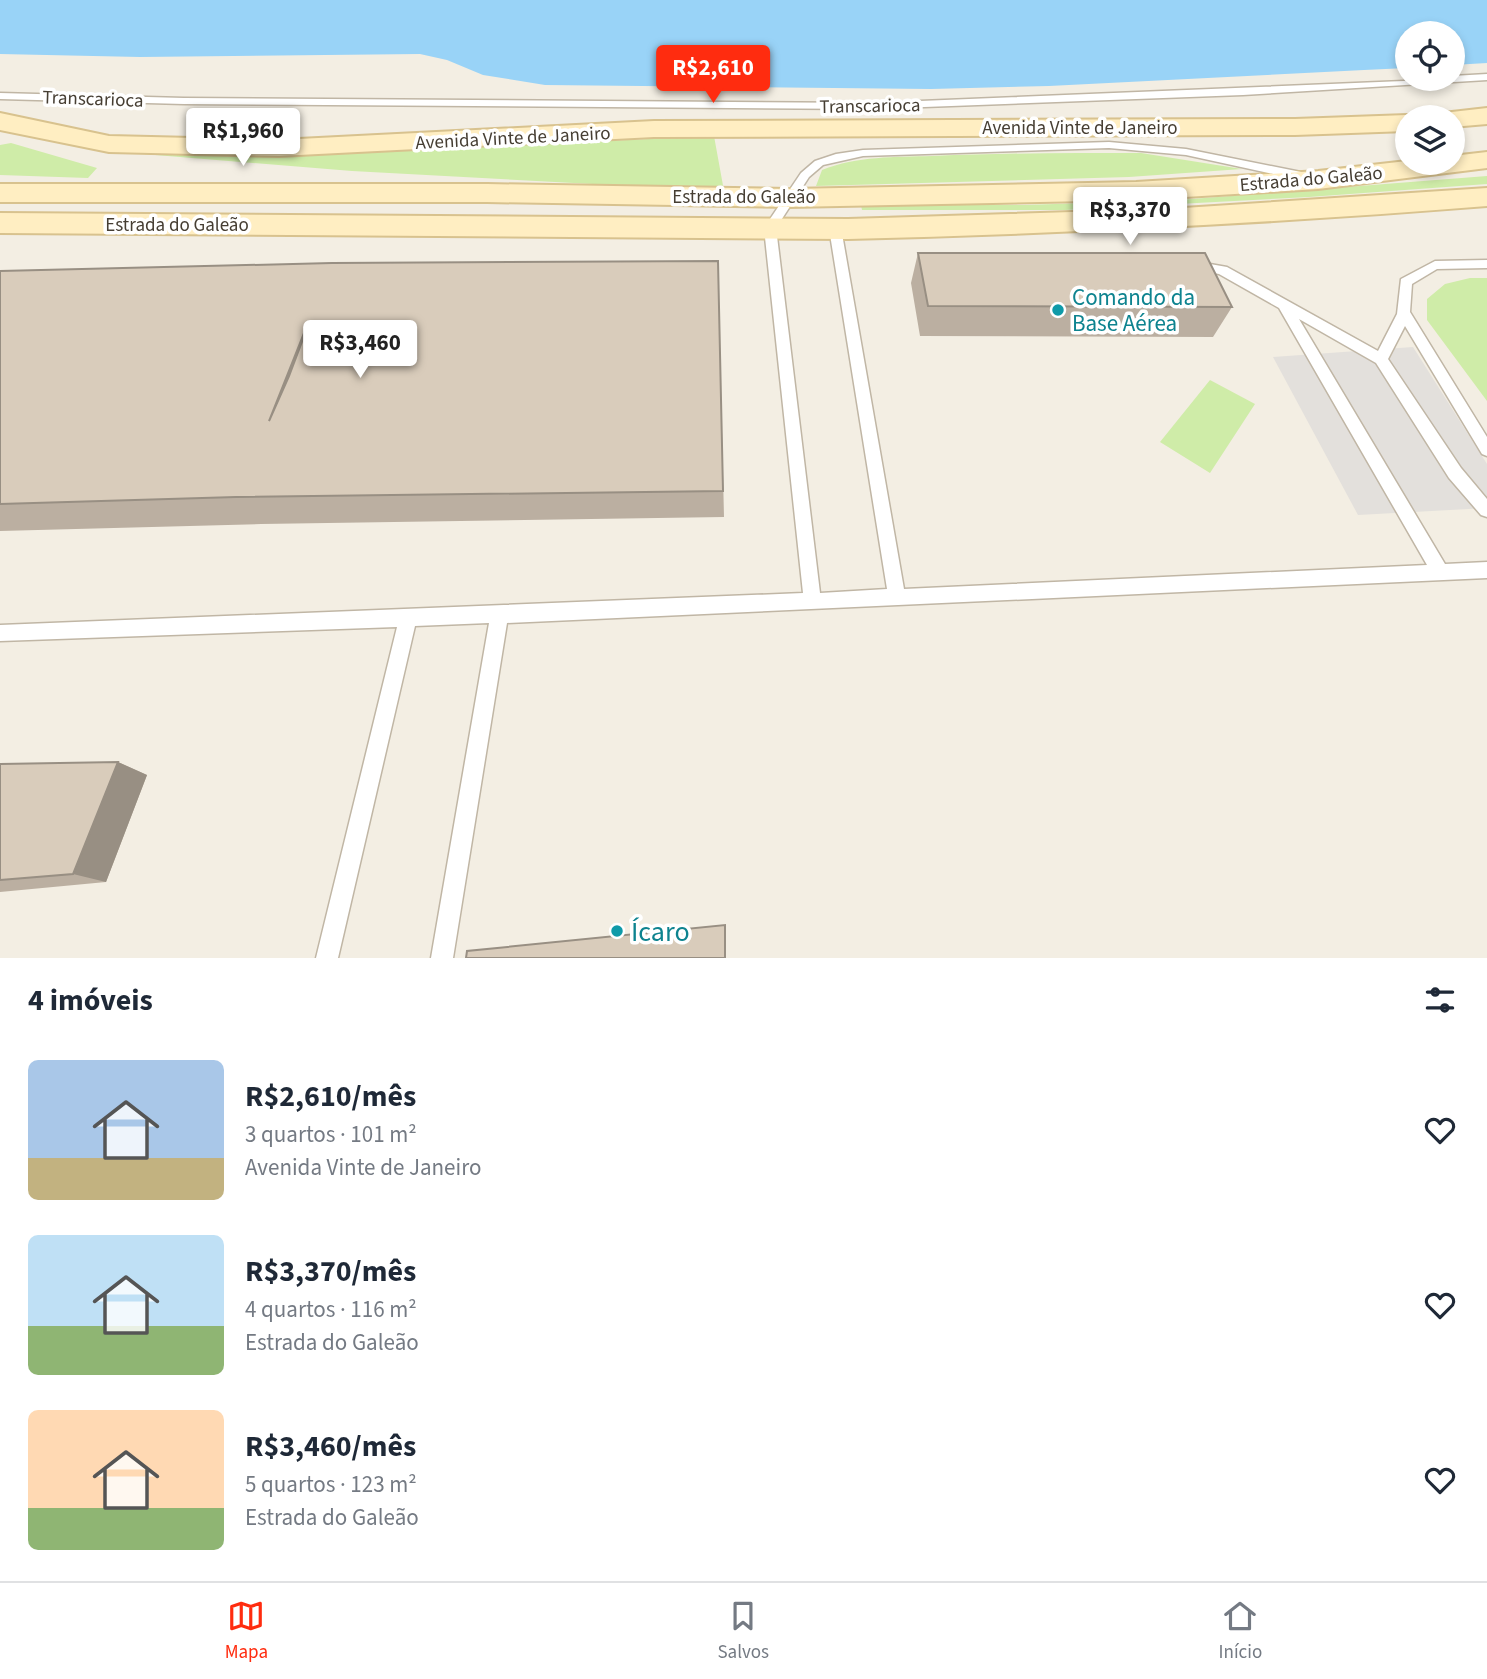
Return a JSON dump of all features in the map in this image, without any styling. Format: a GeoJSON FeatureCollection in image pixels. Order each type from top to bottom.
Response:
{"type":"FeatureCollection","features":[{"type":"Feature","properties":{"kind":"main road"},"geometry":{"type":"LineString","coordinates":[[1465,118],[1487,116]]}},
{"type":"Feature","properties":{"kind":"main road","name":"Avenida Vinte de Janeiro"},"geometry":{"type":"LineString","coordinates":[[7,125],[109,144],[279,148],[654,129],[1295,127],[1395,123]]}},
{"type":"Feature","properties":{"kind":"main road"},"geometry":{"type":"LineString","coordinates":[[7,125],[99,158],[146,167],[487,193]]}},
{"type":"Feature","properties":{"kind":"main road","name":"Estrada do Galeão"},"geometry":{"type":"LineString","coordinates":[[0,193],[487,193],[789,198],[1136,191],[1318,180],[1487,160]]}},
{"type":"Feature","properties":{"kind":"main road","name":"Estrada do Galeão"},"geometry":{"type":"LineString","coordinates":[[0,223],[835,228],[1134,222],[1487,197]]}},
{"type":"Feature","properties":{"kind":"lane","name":"Transcarioca"},"geometry":{"type":"LineString","coordinates":[[0,96],[586,105],[872,106],[1243,92],[1487,77]]}},
{"type":"Feature","properties":{"kind":"lane"},"geometry":{"type":"LineString","coordinates":[[812,600],[770,228],[805,175],[819,163],[836,157],[1003,147],[1109,145],[1186,152],[1318,180]]}},
{"type":"Feature","properties":{"kind":"lane"},"geometry":{"type":"LineString","coordinates":[[835,228],[897,597]]}},
{"type":"Feature","properties":{"kind":"lane"},"geometry":{"type":"LineString","coordinates":[[1178,262],[1222,270],[1381,359],[1455,474],[1487,510]]}},
{"type":"Feature","properties":{"kind":"lane"},"geometry":{"type":"LineString","coordinates":[[1381,359],[1404,314],[1406,282],[1435,265],[1487,264]]}},
{"type":"Feature","properties":{"kind":"lane"},"geometry":{"type":"LineString","coordinates":[[1283,303],[1440,572]]}},
{"type":"Feature","properties":{"kind":"lane"},"geometry":{"type":"LineString","coordinates":[[1404,314],[1487,450]]}},
{"type":"Feature","properties":{"kind":"lane"},"geometry":{"type":"LineString","coordinates":[[0,633],[499,615],[1487,570]]}},
{"type":"Feature","properties":{"kind":"lane"},"geometry":{"type":"LineString","coordinates":[[442,958],[499,615]]}},
{"type":"Feature","properties":{"kind":"lane"},"geometry":{"type":"LineString","coordinates":[[327,958],[408,617]]}},
{"type":"Feature","properties":{"kind":"green space"},"geometry":{"type":"Polygon","coordinates":[[[714,136],[724,191],[352,171],[143,154],[341,153],[714,136]]]}},
{"type":"Feature","properties":{"kind":"green space"},"geometry":{"type":"Polygon","coordinates":[[[11,143],[97,168],[88,178],[0,175],[0,145],[11,143]]]}},
{"type":"Feature","properties":{"kind":"green space"},"geometry":{"type":"Polygon","coordinates":[[[1141,153],[1242,169],[1129,177],[816,186],[822,170],[876,158],[1141,153]]]}},
{"type":"Feature","properties":{"kind":"green space"},"geometry":{"type":"Polygon","coordinates":[[[1487,176],[1487,184],[1065,210],[862,210],[861,205],[1024,205],[1179,200],[1487,176]]]}},
{"type":"Feature","properties":{"kind":"green space"},"geometry":{"type":"Polygon","coordinates":[[[1470,278],[1487,278],[1487,401],[1427,320],[1427,299],[1445,284],[1470,278]]]}},
{"type":"Feature","properties":{"kind":"green space"},"geometry":{"type":"Polygon","coordinates":[[[1210,380],[1255,404],[1210,473],[1160,442],[1210,380]]]}},
{"type":"Feature","properties":{"kind":"shaded area"},"geometry":{"type":"Polygon","coordinates":[[[1413,347],[1487,464],[1487,508],[1358,515],[1273,357],[1413,347]]]}},
{"type":"Feature","properties":{"kind":"water"},"geometry":{"type":"Polygon","coordinates":[[[0,0],[1487,0],[1487,63],[1465,64],[1465,21],[1395,21],[1395,69],[1049,86],[931,89],[545,85],[483,75],[447,60],[420,54],[140,57],[0,54],[0,0]]]}},
{"type":"Feature","properties":{"kind":"building"},"geometry":{"type":"Polygon","coordinates":[[[918,253],[1205,253],[1232,307],[928,306],[918,253]]]}},
{"type":"Feature","properties":{"kind":"building"},"geometry":{"type":"Polygon","coordinates":[[[718,261],[723,491],[236,497],[0,504],[0,271],[332,263],[718,261]],[[308,323],[269,421],[289,376],[308,323]]]}},
{"type":"Feature","properties":{"kind":"building"},"geometry":{"type":"Polygon","coordinates":[[[118,762],[73,874],[0,880],[0,764],[118,762]]]}},
{"type":"Feature","properties":{"kind":"building"},"geometry":{"type":"Polygon","coordinates":[[[725,925],[725,958],[466,958],[467,951],[725,925]]]}},
{"type":"Feature","properties":{"kind":"place","name":"Comando da Base Aérea"},"geometry":{"type":"Point","coordinates":[1058,310]}},
{"type":"Feature","properties":{"kind":"place","name":"Ícaro"},"geometry":{"type":"Point","coordinates":[617,931]}}]}
